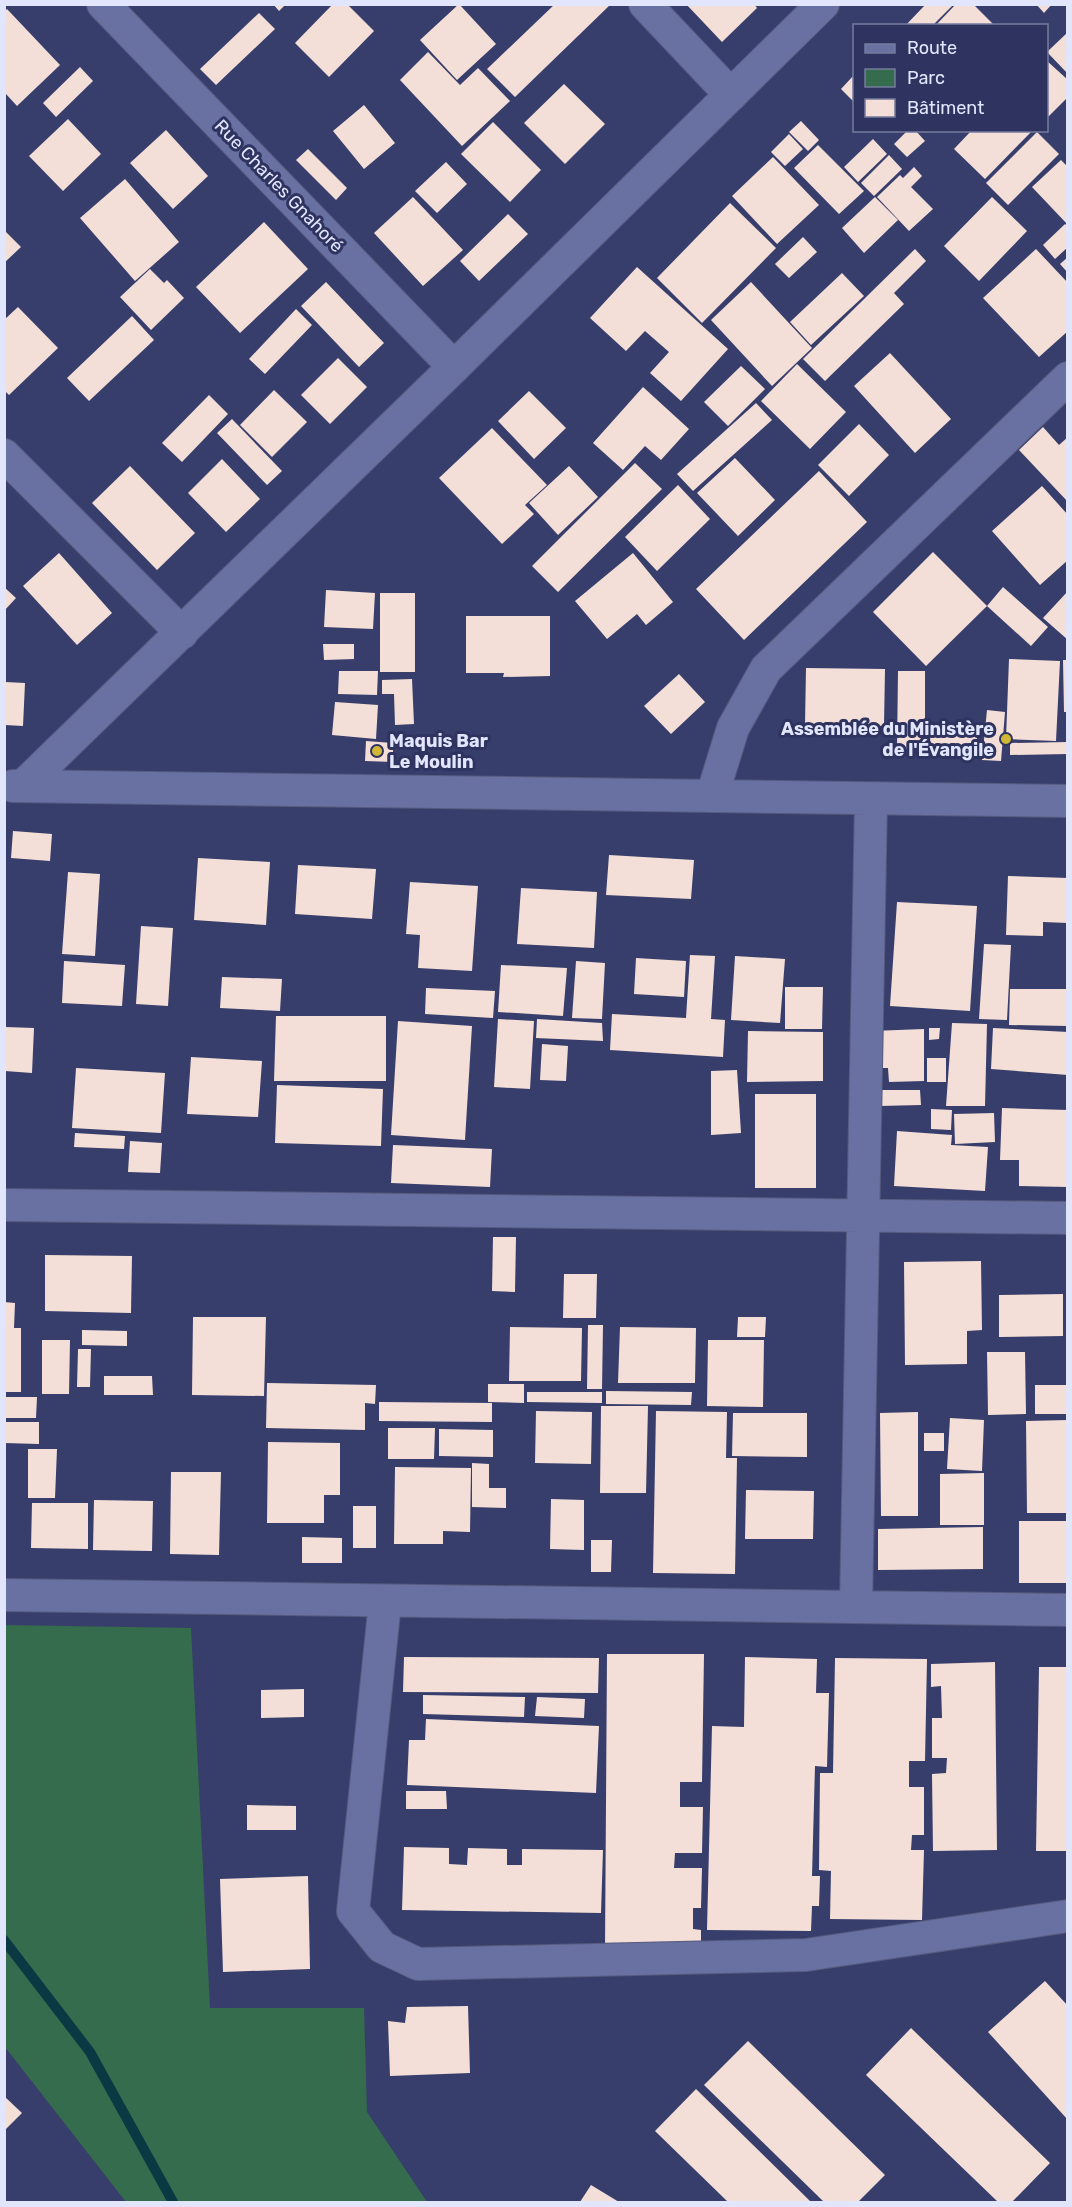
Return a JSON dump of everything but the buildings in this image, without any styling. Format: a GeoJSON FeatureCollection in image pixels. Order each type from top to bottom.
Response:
{"type":"FeatureCollection","features":[{"type":"Feature","properties":{"kind":"street","name":"Rue Charles Gnahoré"},"geometry":{"type":"LineString","coordinates":[[103,4],[454,367]]}},
{"type":"Feature","properties":{"kind":"street"},"geometry":{"type":"LineString","coordinates":[[645,4],[731,95]]}},
{"type":"Feature","properties":{"kind":"street"},"geometry":{"type":"LineString","coordinates":[[14,786],[182,633],[823,4]]}},
{"type":"Feature","properties":{"kind":"street"},"geometry":{"type":"LineString","coordinates":[[712,796],[734,728],[766,669],[1068,378]]}},
{"type":"Feature","properties":{"kind":"street"},"geometry":{"type":"LineString","coordinates":[[4,455],[182,633]]}},
{"type":"Feature","properties":{"kind":"street"},"geometry":{"type":"LineString","coordinates":[[14,786],[1068,801]]}},
{"type":"Feature","properties":{"kind":"street"},"geometry":{"type":"LineString","coordinates":[[856,1607],[871,799]]}},
{"type":"Feature","properties":{"kind":"street"},"geometry":{"type":"LineString","coordinates":[[4,1204],[1068,1218]]}},
{"type":"Feature","properties":{"kind":"street"},"geometry":{"type":"LineString","coordinates":[[4,1595],[1068,1610]]}},
{"type":"Feature","properties":{"kind":"street"},"geometry":{"type":"LineString","coordinates":[[385,1602],[353,1911],[382,1947],[418,1964],[806,1955],[1068,1916]]}},
{"type":"Feature","properties":{"kind":"green space"},"geometry":{"type":"Polygon","coordinates":[[[5,1625],[191,1628],[210,2008],[364,2008],[367,2112],[427,2202],[126,2202],[5,2047],[5,1625]]]}},
{"type":"Feature","properties":{"kind":"waterway"},"geometry":{"type":"LineString","coordinates":[[4,1940],[90,2052],[173,2202]]}},
{"type":"Feature","properties":{"kind":"place","name":"Assemblée du Ministère de l'Évangile"},"geometry":{"type":"Point","coordinates":[1006,739]}},
{"type":"Feature","properties":{"kind":"place","name":"Maquis Bar Le Moulin"},"geometry":{"type":"Point","coordinates":[377,751]}}]}
